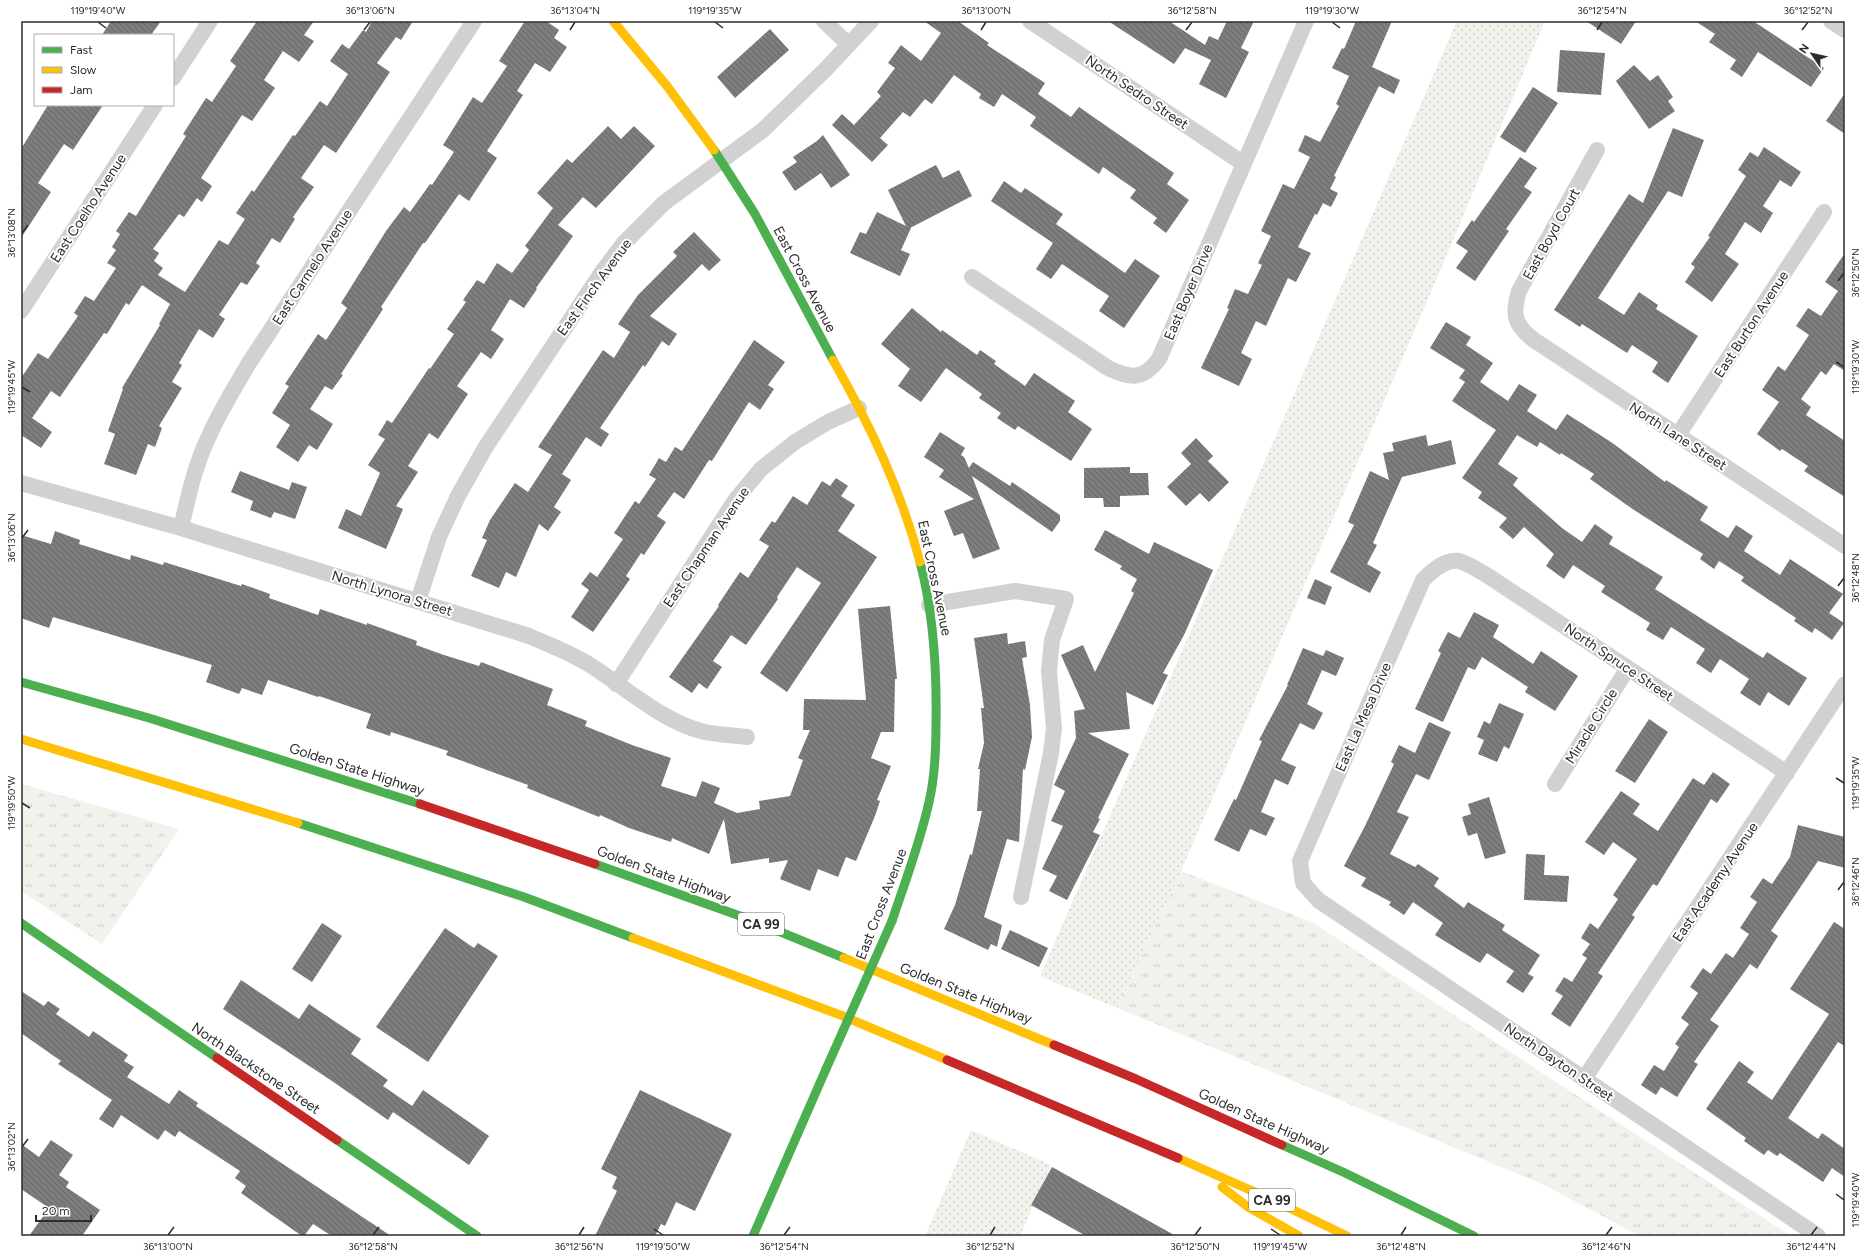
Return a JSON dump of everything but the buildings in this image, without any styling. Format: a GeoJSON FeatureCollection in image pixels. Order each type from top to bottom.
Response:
{"type":"FeatureCollection","features":[{"type":"Feature","properties":{"kind":"main road","name":"East Cross Avenue"},"geometry":{"type":"LineString","coordinates":[[613,21],[670,91],[721,162],[747,202],[859,408],[893,478],[914,538],[929,606],[935,643],[937,697],[935,746],[930,800],[917,849],[892,920],[753,1236]]}},
{"type":"Feature","properties":{"kind":"main road","name":"Golden State Highway"},"geometry":{"type":"LineString","coordinates":[[21,682],[149,718],[355,782],[543,845],[754,921],[1136,1079],[1343,1172],[1474,1236]]}},
{"type":"Feature","properties":{"kind":"main road","name":"CA 99"},"geometry":{"type":"LineString","coordinates":[[21,739],[375,846],[524,897],[843,1016],[981,1073],[1196,1167],[1347,1236]]}},
{"type":"Feature","properties":{"kind":"main road","name":"North Blackstone Street"},"geometry":{"type":"LineString","coordinates":[[21,923],[477,1236]]}},
{"type":"Feature","properties":{"kind":"main road"},"geometry":{"type":"LineString","coordinates":[[1196,1167],[1248,1207],[1299,1236]]}},
{"type":"Feature","properties":{"kind":"street"},"geometry":{"type":"LineString","coordinates":[[174,76],[210,21]]}},
{"type":"Feature","properties":{"kind":"street","name":"East Carmelo Avenue"},"geometry":{"type":"LineString","coordinates":[[181,528],[198,464],[208,437],[224,405],[249,363],[474,21]]}},
{"type":"Feature","properties":{"kind":"street"},"geometry":{"type":"LineString","coordinates":[[824,21],[849,45]]}},
{"type":"Feature","properties":{"kind":"street","name":"East Finch Avenue"},"geometry":{"type":"LineString","coordinates":[[418,601],[439,537],[458,496],[485,448],[602,272],[623,244],[664,203],[693,180],[721,162],[763,130],[849,45],[871,21]]}},
{"type":"Feature","properties":{"kind":"street","name":"North Sedro Street"},"geometry":{"type":"LineString","coordinates":[[1030,21],[1244,164]]}},
{"type":"Feature","properties":{"kind":"street","name":"East Boyer Drive"},"geometry":{"type":"LineString","coordinates":[[972,277],[1108,368],[1131,377],[1147,372],[1160,359],[1306,21]]}},
{"type":"Feature","properties":{"kind":"street"},"geometry":{"type":"LineString","coordinates":[[1831,21],[1845,30]]}},
{"type":"Feature","properties":{"kind":"street","name":"East Coelho Avenue"},"geometry":{"type":"LineString","coordinates":[[21,311],[154,106]]}},
{"type":"Feature","properties":{"kind":"street","name":"East Boyd Court"},"geometry":{"type":"LineString","coordinates":[[1516,321],[1514,305],[1519,291],[1597,150]]}},
{"type":"Feature","properties":{"kind":"street","name":"East Burton Avenue"},"geometry":{"type":"LineString","coordinates":[[1678,435],[1824,212]]}},
{"type":"Feature","properties":{"kind":"street","name":"North Lane Street"},"geometry":{"type":"LineString","coordinates":[[1516,321],[1523,332],[1534,340],[1845,546]]}},
{"type":"Feature","properties":{"kind":"street","name":"East Chapman Avenue"},"geometry":{"type":"LineString","coordinates":[[616,684],[736,499],[761,469],[795,442],[828,422],[859,408]]}},
{"type":"Feature","properties":{"kind":"street","name":"North Lynora Street"},"geometry":{"type":"LineString","coordinates":[[21,483],[181,528],[529,636],[562,650],[589,664],[651,707],[676,720],[704,732],[747,737]]}},
{"type":"Feature","properties":{"kind":"street","name":"North Spruce Street"},"geometry":{"type":"LineString","coordinates":[[1448,563],[1459,562],[1486,574],[1787,773]]}},
{"type":"Feature","properties":{"kind":"street","name":"East La Mesa Drive"},"geometry":{"type":"LineString","coordinates":[[1303,883],[1300,861],[1423,580],[1435,568],[1448,563]]}},
{"type":"Feature","properties":{"kind":"street"},"geometry":{"type":"LineString","coordinates":[[929,606],[1015,591],[1066,599],[1052,640],[1051,648],[1049,671],[1054,728],[1051,753],[1021,897]]}},
{"type":"Feature","properties":{"kind":"street","name":"Miracle Circle"},"geometry":{"type":"LineString","coordinates":[[1555,784],[1628,668]]}},
{"type":"Feature","properties":{"kind":"street","name":"East Academy Avenue"},"geometry":{"type":"LineString","coordinates":[[1584,1079],[1845,684]]}},
{"type":"Feature","properties":{"kind":"street","name":"North Dayton Street"},"geometry":{"type":"LineString","coordinates":[[1303,883],[1318,900],[1818,1236]]}},
{"type":"Feature","properties":{"kind":"green space"},"geometry":{"type":"Polygon","coordinates":[[[1457,21],[1545,21],[1440,271],[1181,871],[1117,1008],[1040,976],[1457,21]]]}},
{"type":"Feature","properties":{"kind":"green space"},"geometry":{"type":"Polygon","coordinates":[[[21,784],[179,829],[102,944],[21,891],[21,784]]]}},
{"type":"Feature","properties":{"kind":"green space"},"geometry":{"type":"Polygon","coordinates":[[[1181,871],[1312,922],[1791,1236],[1639,1236],[1545,1185],[1117,1008],[1181,871]]]}},
{"type":"Feature","properties":{"kind":"green space"},"geometry":{"type":"Polygon","coordinates":[[[971,1130],[1051,1165],[1020,1236],[925,1236],[971,1130]]]}},
{"type":"Feature","properties":{"kind":"traffic: fast"},"geometry":{"type":"LineString","coordinates":[[714,150],[755,214],[833,360]]}},
{"type":"Feature","properties":{"kind":"traffic: fast"},"geometry":{"type":"LineString","coordinates":[[892,921],[921,832],[931,793],[935,763],[936,703],[934,642],[929,602],[920,562]]}},
{"type":"Feature","properties":{"kind":"traffic: fast"},"geometry":{"type":"LineString","coordinates":[[21,682],[149,718],[420,804]]}},
{"type":"Feature","properties":{"kind":"traffic: fast"},"geometry":{"type":"LineString","coordinates":[[298,823],[524,897],[633,938]]}},
{"type":"Feature","properties":{"kind":"traffic: fast"},"geometry":{"type":"LineString","coordinates":[[595,864],[754,921],[844,958]]}},
{"type":"Feature","properties":{"kind":"traffic: fast"},"geometry":{"type":"LineString","coordinates":[[826,1069],[892,921]]}},
{"type":"Feature","properties":{"kind":"traffic: fast"},"geometry":{"type":"LineString","coordinates":[[21,923],[217,1058]]}},
{"type":"Feature","properties":{"kind":"traffic: fast"},"geometry":{"type":"LineString","coordinates":[[753,1236],[826,1069]]}},
{"type":"Feature","properties":{"kind":"traffic: fast"},"geometry":{"type":"LineString","coordinates":[[337,1140],[477,1236]]}},
{"type":"Feature","properties":{"kind":"traffic: fast"},"geometry":{"type":"LineString","coordinates":[[1282,1145],[1343,1172],[1474,1236]]}},
{"type":"Feature","properties":{"kind":"traffic: slow"},"geometry":{"type":"LineString","coordinates":[[613,21],[667,86],[714,150]]}},
{"type":"Feature","properties":{"kind":"traffic: slow"},"geometry":{"type":"LineString","coordinates":[[833,360],[860,409],[883,458],[904,509],[920,562]]}},
{"type":"Feature","properties":{"kind":"traffic: slow"},"geometry":{"type":"LineString","coordinates":[[21,739],[298,823]]}},
{"type":"Feature","properties":{"kind":"traffic: slow"},"geometry":{"type":"LineString","coordinates":[[633,938],[843,1016],[947,1060]]}},
{"type":"Feature","properties":{"kind":"traffic: slow"},"geometry":{"type":"LineString","coordinates":[[844,958],[1054,1045]]}},
{"type":"Feature","properties":{"kind":"traffic: slow"},"geometry":{"type":"LineString","coordinates":[[1178,1158],[1277,1202],[1347,1236]]}},
{"type":"Feature","properties":{"kind":"traffic: slow"},"geometry":{"type":"LineString","coordinates":[[1222,1187],[1248,1207],[1299,1236]]}},
{"type":"Feature","properties":{"kind":"traffic: jam"},"geometry":{"type":"LineString","coordinates":[[420,804],[595,864]]}},
{"type":"Feature","properties":{"kind":"traffic: jam"},"geometry":{"type":"LineString","coordinates":[[1054,1045],[1136,1079],[1282,1145]]}},
{"type":"Feature","properties":{"kind":"traffic: jam"},"geometry":{"type":"LineString","coordinates":[[217,1058],[337,1140]]}},
{"type":"Feature","properties":{"kind":"traffic: jam"},"geometry":{"type":"LineString","coordinates":[[947,1060],[1178,1158]]}}]}
